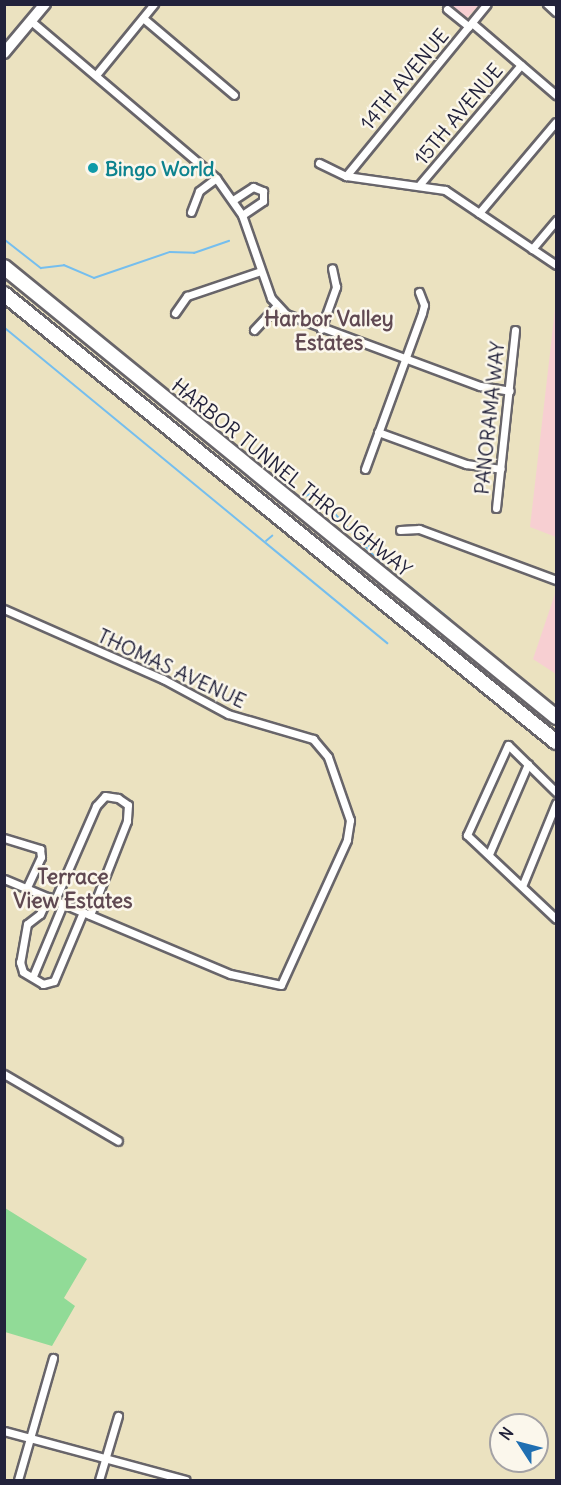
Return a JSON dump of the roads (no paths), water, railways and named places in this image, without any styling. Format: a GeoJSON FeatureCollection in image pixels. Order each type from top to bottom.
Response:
{"type":"FeatureCollection","features":[{"type":"Feature","properties":{"kind":"highway","name":"HARBOR TUNNEL THROUGHWAY"},"geometry":{"type":"LineString","coordinates":[[4,267],[556,717]]}},
{"type":"Feature","properties":{"kind":"highway","name":"HARBOR TUNNEL THROUGHWAY"},"geometry":{"type":"LineString","coordinates":[[4,294],[556,742]]}},
{"type":"Feature","properties":{"kind":"street"},"geometry":{"type":"LineString","coordinates":[[4,53],[45,4]]}},
{"type":"Feature","properties":{"kind":"street"},"geometry":{"type":"LineString","coordinates":[[96,75],[154,4]]}},
{"type":"Feature","properties":{"kind":"street","name":"14TH AVENUE"},"geometry":{"type":"LineString","coordinates":[[345,176],[488,4]]}},
{"type":"Feature","properties":{"kind":"street"},"geometry":{"type":"LineString","coordinates":[[547,4],[556,12]]}},
{"type":"Feature","properties":{"kind":"street"},"geometry":{"type":"LineString","coordinates":[[447,9],[521,65],[556,95]]}},
{"type":"Feature","properties":{"kind":"street"},"geometry":{"type":"LineString","coordinates":[[143,18],[234,95]]}},
{"type":"Feature","properties":{"kind":"street"},"geometry":{"type":"LineString","coordinates":[[31,21],[216,178],[242,215],[261,271],[276,306],[321,329],[480,386],[510,392]]}},
{"type":"Feature","properties":{"kind":"street","name":"15TH AVENUE"},"geometry":{"type":"LineString","coordinates":[[420,184],[521,65]]}},
{"type":"Feature","properties":{"kind":"street"},"geometry":{"type":"LineString","coordinates":[[479,213],[556,122]]}},
{"type":"Feature","properties":{"kind":"street"},"geometry":{"type":"LineString","coordinates":[[319,163],[345,176],[420,184],[445,190],[556,265]]}},
{"type":"Feature","properties":{"kind":"street"},"geometry":{"type":"LineString","coordinates":[[191,212],[200,190],[216,178]]}},
{"type":"Feature","properties":{"kind":"street"},"geometry":{"type":"LineString","coordinates":[[233,200],[253,187],[262,191],[263,201],[242,215]]}},
{"type":"Feature","properties":{"kind":"street"},"geometry":{"type":"LineString","coordinates":[[532,249],[556,220]]}},
{"type":"Feature","properties":{"kind":"street"},"geometry":{"type":"LineString","coordinates":[[321,329],[337,280],[332,268]]}},
{"type":"Feature","properties":{"kind":"street"},"geometry":{"type":"LineString","coordinates":[[175,313],[187,296],[261,271]]}},
{"type":"Feature","properties":{"kind":"street"},"geometry":{"type":"LineString","coordinates":[[365,469],[424,305],[419,292]]}},
{"type":"Feature","properties":{"kind":"street"},"geometry":{"type":"LineString","coordinates":[[254,330],[276,306]]}},
{"type":"Feature","properties":{"kind":"street","name":"PANORAMA WAY"},"geometry":{"type":"LineString","coordinates":[[496,508],[515,330]]}},
{"type":"Feature","properties":{"kind":"street"},"geometry":{"type":"LineString","coordinates":[[378,432],[466,464],[501,469]]}},
{"type":"Feature","properties":{"kind":"street"},"geometry":{"type":"LineString","coordinates":[[400,530],[420,529],[556,580]]}},
{"type":"Feature","properties":{"kind":"street","name":"THOMAS AVENUE"},"geometry":{"type":"LineString","coordinates":[[4,609],[163,680],[228,714],[307,736],[324,750],[348,809],[349,830],[280,985],[230,974],[87,914]]}},
{"type":"Feature","properties":{"kind":"street"},"geometry":{"type":"LineString","coordinates":[[556,792],[508,745],[467,835],[556,916]]}},
{"type":"Feature","properties":{"kind":"street"},"geometry":{"type":"LineString","coordinates":[[489,854],[528,764]]}},
{"type":"Feature","properties":{"kind":"street"},"geometry":{"type":"LineString","coordinates":[[105,796],[118,798],[128,805],[127,821],[87,914],[54,981],[43,984],[21,968],[21,957],[27,924],[40,914],[51,899],[96,806],[105,796]]}},
{"type":"Feature","properties":{"kind":"street"},"geometry":{"type":"LineString","coordinates":[[523,884],[556,803]]}},
{"type":"Feature","properties":{"kind":"street"},"geometry":{"type":"LineString","coordinates":[[4,838],[40,849],[41,857],[27,887]]}},
{"type":"Feature","properties":{"kind":"street"},"geometry":{"type":"LineString","coordinates":[[4,879],[87,914]]}},
{"type":"Feature","properties":{"kind":"street"},"geometry":{"type":"LineString","coordinates":[[33,976],[63,904]]}},
{"type":"Feature","properties":{"kind":"street"},"geometry":{"type":"LineString","coordinates":[[4,1074],[118,1141]]}},
{"type":"Feature","properties":{"kind":"street"},"geometry":{"type":"LineString","coordinates":[[18,1480],[53,1358]]}},
{"type":"Feature","properties":{"kind":"street"},"geometry":{"type":"LineString","coordinates":[[99,1480],[118,1416]]}},
{"type":"Feature","properties":{"kind":"street"},"geometry":{"type":"LineString","coordinates":[[4,1431],[163,1478],[186,1480]]}},
{"type":"Feature","properties":{"kind":"waterway"},"geometry":{"type":"LineString","coordinates":[[4,239],[41,268],[64,265],[94,278],[170,252],[194,253],[229,241]]}},
{"type":"Feature","properties":{"kind":"waterway"},"geometry":{"type":"LineString","coordinates":[[4,327],[388,643]]}},
{"type":"Feature","properties":{"kind":"waterway"},"geometry":{"type":"LineString","coordinates":[[302,497],[311,494],[328,506],[381,563],[450,619]]}},
{"type":"Feature","properties":{"kind":"waterway"},"geometry":{"type":"LineString","coordinates":[[266,541],[272,536]]}},
{"type":"Feature","properties":{"kind":"waterway"},"geometry":{"type":"LineString","coordinates":[[369,546],[383,551]]}},
{"type":"Feature","properties":{"kind":"place","name":"Bingo World"},"geometry":{"type":"Point","coordinates":[93,168]}},
{"type":"Feature","properties":{"kind":"district","name":"Harbor Valley Estates"},"geometry":{"type":"Point","coordinates":[329,331]}},
{"type":"Feature","properties":{"kind":"district","name":"Terrace View Estates"},"geometry":{"type":"Point","coordinates":[73,889]}}]}
